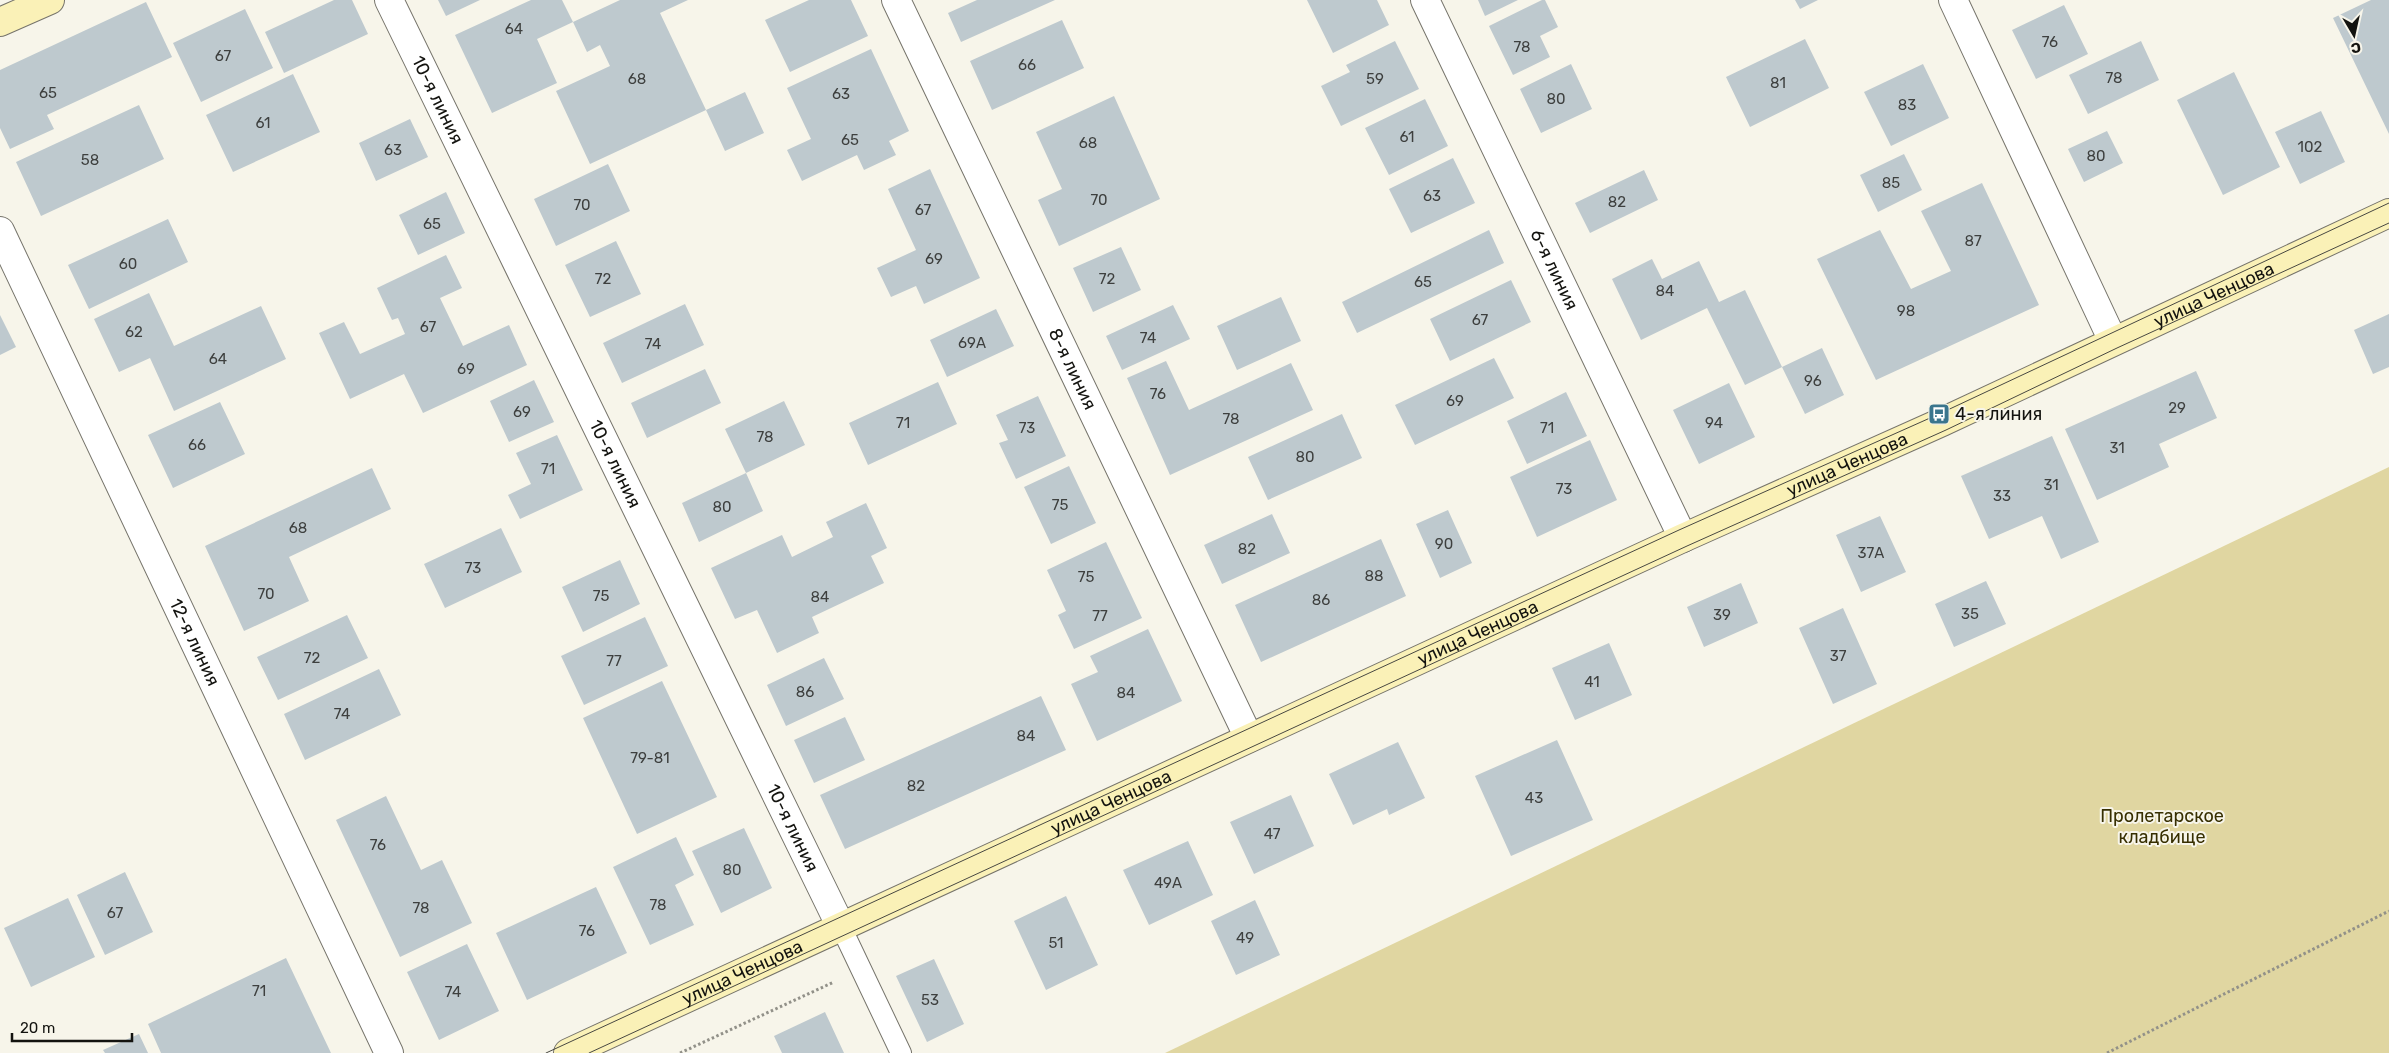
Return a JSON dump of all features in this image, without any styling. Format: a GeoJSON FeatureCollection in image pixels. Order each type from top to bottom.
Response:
{"type":"FeatureCollection","features":[{"type":"Feature","properties":{"kind":"street"},"geometry":{"type":"LineString","coordinates":[[0,22],[50,0]]}},
{"type":"Feature","properties":{"kind":"street","name":"10-я линия"},"geometry":{"type":"LineString","coordinates":[[389,0],[841,927]]}},
{"type":"Feature","properties":{"kind":"street","name":"8-я линия"},"geometry":{"type":"LineString","coordinates":[[896,0],[1248,738]]}},
{"type":"Feature","properties":{"kind":"street","name":"6-я линия"},"geometry":{"type":"LineString","coordinates":[[1425,0],[1684,538]]}},
{"type":"Feature","properties":{"kind":"street"},"geometry":{"type":"LineString","coordinates":[[1953,0],[2113,341]]}},
{"type":"Feature","properties":{"kind":"street","name":"улица Ченцова"},"geometry":{"type":"LineString","coordinates":[[568,1053],[1248,738],[1942,422],[2389,213]]}},
{"type":"Feature","properties":{"kind":"street","name":"12-я линия"},"geometry":{"type":"LineString","coordinates":[[0,231],[389,1053]]}},
{"type":"Feature","properties":{"kind":"lane"},"geometry":{"type":"LineString","coordinates":[[841,927],[901,1053]]}},
{"type":"Feature","properties":{"kind":"path"},"geometry":{"type":"LineString","coordinates":[[2108,1053],[2389,911]]}},
{"type":"Feature","properties":{"kind":"path"},"geometry":{"type":"LineString","coordinates":[[680,1053],[861,970]]}},
{"type":"Feature","properties":{"kind":"green space","name":"Пролетарское кладбище"},"geometry":{"type":"Polygon","coordinates":[[[2389,467],[2389,1053],[1165,1053],[2389,467]]]}},
{"type":"Feature","properties":{"kind":"building"},"geometry":{"type":"Polygon","coordinates":[[[334,0],[352,0],[368,34],[284,73],[265,32],[334,0]]]}},
{"type":"Feature","properties":{"kind":"building"},"geometry":{"type":"Polygon","coordinates":[[[438,0],[480,0],[446,16],[438,0]]]}},
{"type":"Feature","properties":{"kind":"building"},"geometry":{"type":"Polygon","coordinates":[[[531,0],[562,0],[573,22],[537,39],[557,83],[492,113],[455,35],[531,0]]]}},
{"type":"Feature","properties":{"kind":"building"},"geometry":{"type":"Polygon","coordinates":[[[620,0],[688,0],[660,13],[706,110],[590,164],[556,91],[610,66],[600,45],[587,52],[573,22],[620,0]]]}},
{"type":"Feature","properties":{"kind":"building"},"geometry":{"type":"Polygon","coordinates":[[[809,0],[851,0],[868,36],[790,72],[765,20],[809,0]]]}},
{"type":"Feature","properties":{"kind":"building"},"geometry":{"type":"Polygon","coordinates":[[[977,0],[1055,0],[961,42],[948,13],[977,0]]]}},
{"type":"Feature","properties":{"kind":"building"},"geometry":{"type":"Polygon","coordinates":[[[1307,0],[1377,0],[1389,25],[1333,53],[1307,0]]]}},
{"type":"Feature","properties":{"kind":"building"},"geometry":{"type":"Polygon","coordinates":[[[1478,0],[1518,0],[1485,16],[1478,0]]]}},
{"type":"Feature","properties":{"kind":"building"},"geometry":{"type":"Polygon","coordinates":[[[1545,0],[1558,27],[1540,36],[1550,57],[1513,75],[1489,26],[1545,0]]]}},
{"type":"Feature","properties":{"kind":"building"},"geometry":{"type":"Polygon","coordinates":[[[1795,0],[1818,0],[1800,9],[1795,0]]]}},
{"type":"Feature","properties":{"kind":"building"},"geometry":{"type":"Polygon","coordinates":[[[2371,0],[2389,0],[2389,134],[2333,18],[2371,0]]]}},
{"type":"Feature","properties":{"kind":"building"},"geometry":{"type":"Polygon","coordinates":[[[146,2],[172,57],[47,115],[54,129],[10,149],[0,128],[0,70],[146,2]]]}},
{"type":"Feature","properties":{"kind":"building"},"geometry":{"type":"Polygon","coordinates":[[[2064,5],[2088,54],[2036,79],[2012,30],[2064,5]]]}},
{"type":"Feature","properties":{"kind":"building"},"geometry":{"type":"Polygon","coordinates":[[[245,9],[273,68],[201,102],[173,43],[245,9]]]}},
{"type":"Feature","properties":{"kind":"building"},"geometry":{"type":"Polygon","coordinates":[[[1062,20],[1084,68],[992,110],[970,61],[1062,20]]]}},
{"type":"Feature","properties":{"kind":"building"},"geometry":{"type":"Polygon","coordinates":[[[1805,39],[1829,88],[1750,127],[1726,77],[1805,39]]]}},
{"type":"Feature","properties":{"kind":"building"},"geometry":{"type":"Polygon","coordinates":[[[1395,41],[1419,89],[1341,126],[1321,86],[1350,72],[1346,65],[1395,41]]]}},
{"type":"Feature","properties":{"kind":"building"},"geometry":{"type":"Polygon","coordinates":[[[2141,41],[2159,80],[2088,114],[2069,75],[2141,41]]]}},
{"type":"Feature","properties":{"kind":"building"},"geometry":{"type":"Polygon","coordinates":[[[871,49],[909,131],[889,141],[896,155],[864,170],[857,155],[802,181],[787,150],[811,139],[787,88],[871,49]]]}},
{"type":"Feature","properties":{"kind":"building"},"geometry":{"type":"Polygon","coordinates":[[[1571,64],[1592,109],[1541,133],[1520,89],[1571,64]]]}},
{"type":"Feature","properties":{"kind":"building"},"geometry":{"type":"Polygon","coordinates":[[[1923,64],[1949,118],[1891,146],[1864,92],[1923,64]]]}},
{"type":"Feature","properties":{"kind":"building"},"geometry":{"type":"Polygon","coordinates":[[[2234,72],[2280,167],[2223,195],[2177,100],[2234,72]]]}},
{"type":"Feature","properties":{"kind":"building"},"geometry":{"type":"Polygon","coordinates":[[[293,74],[320,132],[233,172],[206,115],[293,74]]]}},
{"type":"Feature","properties":{"kind":"building"},"geometry":{"type":"Polygon","coordinates":[[[745,92],[764,133],[725,151],[706,110],[745,92]]]}},
{"type":"Feature","properties":{"kind":"building"},"geometry":{"type":"Polygon","coordinates":[[[1114,96],[1160,199],[1059,246],[1038,200],[1062,189],[1036,132],[1114,96]]]}},
{"type":"Feature","properties":{"kind":"building"},"geometry":{"type":"Polygon","coordinates":[[[1425,99],[1448,146],[1389,175],[1365,128],[1425,99]]]}},
{"type":"Feature","properties":{"kind":"building"},"geometry":{"type":"Polygon","coordinates":[[[139,105],[164,159],[41,216],[16,162],[139,105]]]}},
{"type":"Feature","properties":{"kind":"building"},"geometry":{"type":"Polygon","coordinates":[[[2321,111],[2345,162],[2300,184],[2275,132],[2321,111]]]}},
{"type":"Feature","properties":{"kind":"building"},"geometry":{"type":"Polygon","coordinates":[[[410,119],[428,157],[376,181],[359,143],[410,119]]]}},
{"type":"Feature","properties":{"kind":"building"},"geometry":{"type":"Polygon","coordinates":[[[2107,131],[2123,163],[2084,182],[2068,149],[2107,131]]]}},
{"type":"Feature","properties":{"kind":"building"},"geometry":{"type":"Polygon","coordinates":[[[1904,154],[1922,190],[1878,212],[1860,175],[1904,154]]]}},
{"type":"Feature","properties":{"kind":"building"},"geometry":{"type":"Polygon","coordinates":[[[1453,158],[1475,203],[1411,233],[1389,189],[1453,158]]]}},
{"type":"Feature","properties":{"kind":"building"},"geometry":{"type":"Polygon","coordinates":[[[608,164],[630,211],[556,246],[534,199],[608,164]]]}},
{"type":"Feature","properties":{"kind":"building"},"geometry":{"type":"Polygon","coordinates":[[[930,169],[980,278],[924,304],[916,286],[891,297],[877,268],[916,250],[888,189],[930,169]]]}},
{"type":"Feature","properties":{"kind":"building"},"geometry":{"type":"Polygon","coordinates":[[[1644,170],[1658,200],[1590,233],[1575,203],[1644,170]]]}},
{"type":"Feature","properties":{"kind":"building"},"geometry":{"type":"Polygon","coordinates":[[[1982,183],[2039,305],[1876,380],[1817,259],[1880,230],[1911,289],[1951,271],[1921,211],[1982,183]]]}},
{"type":"Feature","properties":{"kind":"building"},"geometry":{"type":"Polygon","coordinates":[[[446,192],[465,233],[418,255],[399,215],[446,192]]]}},
{"type":"Feature","properties":{"kind":"building"},"geometry":{"type":"Polygon","coordinates":[[[168,219],[188,262],[89,309],[68,265],[168,219]]]}},
{"type":"Feature","properties":{"kind":"building"},"geometry":{"type":"Polygon","coordinates":[[[1489,230],[1504,263],[1357,333],[1342,302],[1489,230]]]}},
{"type":"Feature","properties":{"kind":"building"},"geometry":{"type":"Polygon","coordinates":[[[616,241],[641,294],[590,317],[565,265],[616,241]]]}},
{"type":"Feature","properties":{"kind":"building"},"geometry":{"type":"Polygon","coordinates":[[[1121,247],[1141,290],[1093,312],[1073,268],[1121,247]]]}},
{"type":"Feature","properties":{"kind":"building"},"geometry":{"type":"Polygon","coordinates":[[[446,255],[462,288],[440,298],[463,346],[509,325],[527,365],[423,413],[404,374],[350,399],[319,333],[344,322],[360,354],[405,334],[398,318],[392,320],[377,288],[446,255]]]}},
{"type":"Feature","properties":{"kind":"building"},"geometry":{"type":"Polygon","coordinates":[[[1652,259],[1662,279],[1699,261],[1719,302],[1745,290],[1782,367],[1745,385],[1707,308],[1641,340],[1612,279],[1652,259]]]}},
{"type":"Feature","properties":{"kind":"building"},"geometry":{"type":"Polygon","coordinates":[[[1511,280],[1531,322],[1450,361],[1430,319],[1511,280]]]}},
{"type":"Feature","properties":{"kind":"building"},"geometry":{"type":"Polygon","coordinates":[[[149,293],[174,346],[261,306],[286,359],[174,411],[150,358],[119,372],[94,319],[149,293]]]}},
{"type":"Feature","properties":{"kind":"building"},"geometry":{"type":"Polygon","coordinates":[[[1281,297],[1301,341],[1237,370],[1217,326],[1281,297]]]}},
{"type":"Feature","properties":{"kind":"building"},"geometry":{"type":"Polygon","coordinates":[[[685,304],[704,345],[622,383],[603,343],[685,304]]]}},
{"type":"Feature","properties":{"kind":"building"},"geometry":{"type":"Polygon","coordinates":[[[1173,305],[1190,339],[1122,370],[1106,336],[1173,305]]]}},
{"type":"Feature","properties":{"kind":"building"},"geometry":{"type":"Polygon","coordinates":[[[996,309],[1014,346],[947,377],[930,340],[996,309]]]}},
{"type":"Feature","properties":{"kind":"building"},"geometry":{"type":"Polygon","coordinates":[[[2389,314],[2389,367],[2373,374],[2354,330],[2389,314]]]}},
{"type":"Feature","properties":{"kind":"building"},"geometry":{"type":"Polygon","coordinates":[[[0,315],[16,347],[0,355],[0,315]]]}},
{"type":"Feature","properties":{"kind":"building"},"geometry":{"type":"Polygon","coordinates":[[[1822,348],[1844,395],[1805,414],[1782,367],[1822,348]]]}},
{"type":"Feature","properties":{"kind":"building"},"geometry":{"type":"Polygon","coordinates":[[[1494,358],[1514,398],[1415,445],[1395,405],[1494,358]]]}},
{"type":"Feature","properties":{"kind":"building"},"geometry":{"type":"Polygon","coordinates":[[[1166,361],[1189,410],[1291,363],[1313,410],[1170,475],[1127,378],[1166,361]]]}},
{"type":"Feature","properties":{"kind":"building"},"geometry":{"type":"Polygon","coordinates":[[[705,369],[721,403],[647,438],[631,403],[705,369]]]}},
{"type":"Feature","properties":{"kind":"building"},"geometry":{"type":"Polygon","coordinates":[[[2196,371],[2217,418],[2159,444],[2169,467],[2097,500],[2065,429],[2196,371]]]}},
{"type":"Feature","properties":{"kind":"building"},"geometry":{"type":"Polygon","coordinates":[[[534,380],[554,422],[509,442],[490,401],[534,380]]]}},
{"type":"Feature","properties":{"kind":"building"},"geometry":{"type":"Polygon","coordinates":[[[938,382],[957,424],[868,465],[849,423],[938,382]]]}},
{"type":"Feature","properties":{"kind":"building"},"geometry":{"type":"Polygon","coordinates":[[[1729,383],[1755,437],[1699,464],[1673,410],[1729,383]]]}},
{"type":"Feature","properties":{"kind":"building"},"geometry":{"type":"Polygon","coordinates":[[[1566,392],[1587,436],[1527,464],[1507,421],[1566,392]]]}},
{"type":"Feature","properties":{"kind":"building"},"geometry":{"type":"Polygon","coordinates":[[[1038,396],[1066,456],[1016,479],[999,443],[1008,440],[996,415],[1038,396]]]}},
{"type":"Feature","properties":{"kind":"building"},"geometry":{"type":"Polygon","coordinates":[[[784,401],[805,445],[746,473],[725,429],[784,401]]]}},
{"type":"Feature","properties":{"kind":"building"},"geometry":{"type":"Polygon","coordinates":[[[220,402],[245,454],[173,488],[148,435],[220,402]]]}},
{"type":"Feature","properties":{"kind":"building"},"geometry":{"type":"Polygon","coordinates":[[[1342,414],[1362,458],[1268,500],[1248,457],[1342,414]]]}},
{"type":"Feature","properties":{"kind":"building"},"geometry":{"type":"Polygon","coordinates":[[[557,435],[583,490],[520,519],[508,495],[531,484],[516,453],[557,435]]]}},
{"type":"Feature","properties":{"kind":"building"},"geometry":{"type":"Polygon","coordinates":[[[2052,436],[2099,542],[2061,559],[2042,516],[1989,539],[1961,476],[2052,436]]]}},
{"type":"Feature","properties":{"kind":"building"},"geometry":{"type":"Polygon","coordinates":[[[1590,440],[1617,500],[1537,537],[1510,477],[1590,440]]]}},
{"type":"Feature","properties":{"kind":"building"},"geometry":{"type":"Polygon","coordinates":[[[1069,466],[1096,523],[1051,544],[1024,487],[1069,466]]]}},
{"type":"Feature","properties":{"kind":"building"},"geometry":{"type":"Polygon","coordinates":[[[372,468],[391,509],[289,557],[309,601],[244,631],[205,546],[372,468]]]}},
{"type":"Feature","properties":{"kind":"building"},"geometry":{"type":"Polygon","coordinates":[[[746,473],[763,511],[699,542],[682,503],[746,473]]]}},
{"type":"Feature","properties":{"kind":"building"},"geometry":{"type":"Polygon","coordinates":[[[866,503],[887,548],[871,556],[884,583],[812,617],[819,633],[777,653],[757,610],[735,619],[711,568],[782,535],[792,557],[833,537],[826,522],[866,503]]]}},
{"type":"Feature","properties":{"kind":"building"},"geometry":{"type":"Polygon","coordinates":[[[1448,510],[1472,563],[1440,578],[1416,524],[1448,510]]]}},
{"type":"Feature","properties":{"kind":"building"},"geometry":{"type":"Polygon","coordinates":[[[1272,514],[1290,553],[1222,584],[1204,545],[1272,514]]]}},
{"type":"Feature","properties":{"kind":"building"},"geometry":{"type":"Polygon","coordinates":[[[1880,516],[1906,572],[1861,592],[1836,535],[1880,516]]]}},
{"type":"Feature","properties":{"kind":"building"},"geometry":{"type":"Polygon","coordinates":[[[501,528],[522,572],[445,608],[424,564],[501,528]]]}},
{"type":"Feature","properties":{"kind":"building"},"geometry":{"type":"Polygon","coordinates":[[[1381,539],[1406,596],[1261,662],[1235,605],[1381,539]]]}},
{"type":"Feature","properties":{"kind":"building"},"geometry":{"type":"Polygon","coordinates":[[[1106,542],[1142,618],[1074,649],[1058,615],[1066,611],[1047,570],[1106,542]]]}},
{"type":"Feature","properties":{"kind":"building"},"geometry":{"type":"Polygon","coordinates":[[[620,560],[640,604],[583,632],[562,587],[620,560]]]}},
{"type":"Feature","properties":{"kind":"building"},"geometry":{"type":"Polygon","coordinates":[[[1986,581],[2006,624],[1954,647],[1935,604],[1986,581]]]}},
{"type":"Feature","properties":{"kind":"building"},"geometry":{"type":"Polygon","coordinates":[[[1741,583],[1758,623],[1704,647],[1687,607],[1741,583]]]}},
{"type":"Feature","properties":{"kind":"building"},"geometry":{"type":"Polygon","coordinates":[[[1843,608],[1877,684],[1833,704],[1799,628],[1843,608]]]}},
{"type":"Feature","properties":{"kind":"building"},"geometry":{"type":"Polygon","coordinates":[[[347,615],[368,658],[278,700],[257,657],[347,615]]]}},
{"type":"Feature","properties":{"kind":"building"},"geometry":{"type":"Polygon","coordinates":[[[645,617],[668,666],[584,705],[561,656],[645,617]]]}},
{"type":"Feature","properties":{"kind":"building"},"geometry":{"type":"Polygon","coordinates":[[[1148,629],[1182,701],[1097,741],[1071,684],[1098,672],[1090,656],[1148,629]]]}},
{"type":"Feature","properties":{"kind":"building"},"geometry":{"type":"Polygon","coordinates":[[[1609,643],[1632,695],[1575,720],[1552,668],[1609,643]]]}},
{"type":"Feature","properties":{"kind":"building"},"geometry":{"type":"Polygon","coordinates":[[[824,658],[844,699],[786,726],[767,685],[824,658]]]}},
{"type":"Feature","properties":{"kind":"building"},"geometry":{"type":"Polygon","coordinates":[[[379,669],[401,715],[305,760],[284,714],[379,669]]]}},
{"type":"Feature","properties":{"kind":"building"},"geometry":{"type":"Polygon","coordinates":[[[662,681],[717,797],[637,834],[583,718],[662,681]]]}},
{"type":"Feature","properties":{"kind":"building"},"geometry":{"type":"Polygon","coordinates":[[[1041,696],[1066,750],[845,849],[820,795],[1041,696]]]}},
{"type":"Feature","properties":{"kind":"building"},"geometry":{"type":"Polygon","coordinates":[[[845,717],[865,760],[814,783],[794,740],[845,717]]]}},
{"type":"Feature","properties":{"kind":"building"},"geometry":{"type":"Polygon","coordinates":[[[1557,740],[1593,820],[1511,856],[1475,776],[1557,740]]]}},
{"type":"Feature","properties":{"kind":"building"},"geometry":{"type":"Polygon","coordinates":[[[1398,742],[1425,798],[1389,815],[1387,809],[1353,825],[1329,774],[1398,742]]]}},
{"type":"Feature","properties":{"kind":"building"},"geometry":{"type":"Polygon","coordinates":[[[1291,795],[1314,846],[1254,874],[1230,822],[1291,795]]]}},
{"type":"Feature","properties":{"kind":"building"},"geometry":{"type":"Polygon","coordinates":[[[386,796],[421,870],[442,860],[472,923],[400,957],[336,820],[386,796]]]}},
{"type":"Feature","properties":{"kind":"building"},"geometry":{"type":"Polygon","coordinates":[[[744,828],[772,888],[721,913],[692,851],[744,828]]]}},
{"type":"Feature","properties":{"kind":"building"},"geometry":{"type":"Polygon","coordinates":[[[676,837],[694,875],[675,885],[694,925],[650,945],[613,867],[676,837]]]}},
{"type":"Feature","properties":{"kind":"building"},"geometry":{"type":"Polygon","coordinates":[[[1188,841],[1213,895],[1149,925],[1123,870],[1188,841]]]}},
{"type":"Feature","properties":{"kind":"building"},"geometry":{"type":"Polygon","coordinates":[[[125,872],[153,932],[105,955],[77,895],[125,872]]]}},
{"type":"Feature","properties":{"kind":"building"},"geometry":{"type":"Polygon","coordinates":[[[596,887],[627,953],[527,1000],[496,933],[596,887]]]}},
{"type":"Feature","properties":{"kind":"building"},"geometry":{"type":"Polygon","coordinates":[[[1066,896],[1098,965],[1046,990],[1014,921],[1066,896]]]}},
{"type":"Feature","properties":{"kind":"building"},"geometry":{"type":"Polygon","coordinates":[[[68,898],[95,957],[31,987],[4,928],[68,898]]]}},
{"type":"Feature","properties":{"kind":"building"},"geometry":{"type":"Polygon","coordinates":[[[1255,900],[1280,955],[1236,975],[1211,921],[1255,900]]]}},
{"type":"Feature","properties":{"kind":"building"},"geometry":{"type":"Polygon","coordinates":[[[467,944],[499,1011],[439,1040],[407,972],[467,944]]]}},
{"type":"Feature","properties":{"kind":"building"},"geometry":{"type":"Polygon","coordinates":[[[286,958],[331,1053],[161,1053],[148,1024],[286,958]]]}},
{"type":"Feature","properties":{"kind":"building"},"geometry":{"type":"Polygon","coordinates":[[[934,959],[964,1024],[927,1042],[896,976],[934,959]]]}},
{"type":"Feature","properties":{"kind":"building"},"geometry":{"type":"Polygon","coordinates":[[[825,1012],[844,1053],[782,1053],[774,1036],[825,1012]]]}},
{"type":"Feature","properties":{"kind":"building"},"geometry":{"type":"Polygon","coordinates":[[[139,1034],[148,1053],[105,1053],[103,1050],[139,1034]]]}},
{"type":"Feature","properties":{"kind":"tram line"},"geometry":{"type":"LineString","coordinates":[[546,1053],[1679,530],[1939,414],[2389,203]]}},
{"type":"Feature","properties":{"kind":"tram line"},"geometry":{"type":"LineString","coordinates":[[589,1053],[1687,546],[1946,430],[2117,348],[2389,223]]}},
{"type":"Feature","properties":{"kind":"place","name":"4-я линия"},"geometry":{"type":"Point","coordinates":[1939,414]}}]}
